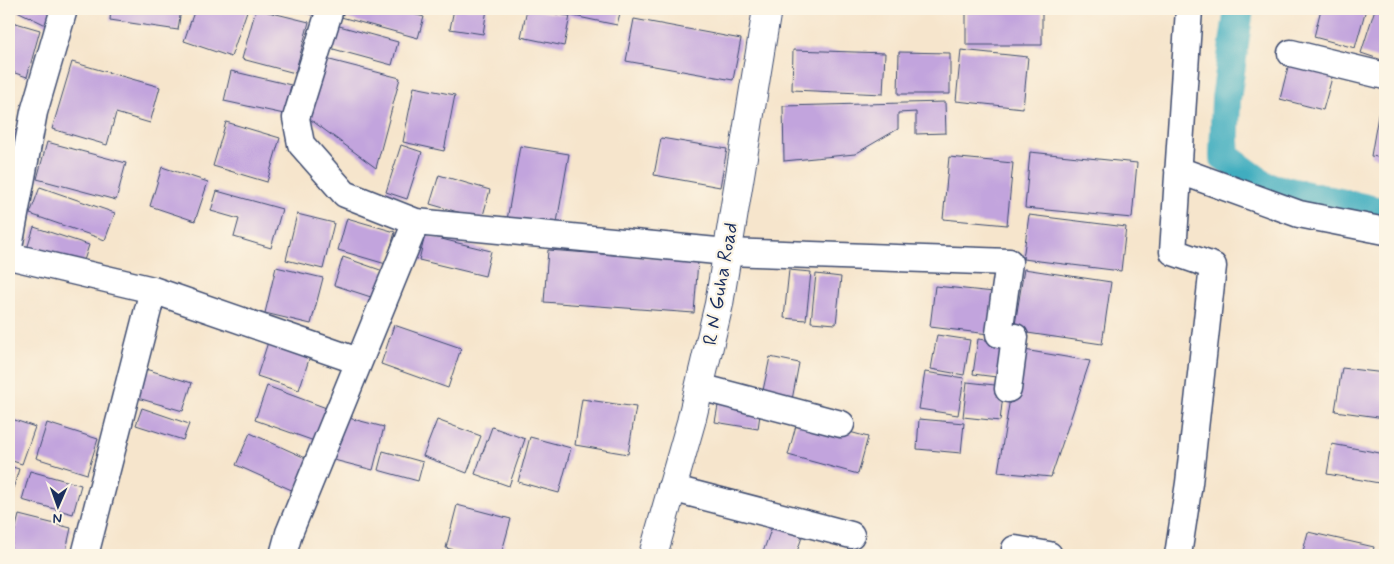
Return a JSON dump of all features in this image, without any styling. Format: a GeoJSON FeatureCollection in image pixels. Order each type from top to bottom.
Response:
{"type":"FeatureCollection","features":[{"type":"Feature","properties":{"kind":"street"},"geometry":{"type":"LineString","coordinates":[[9,247],[34,112],[64,9]]}},
{"type":"Feature","properties":{"kind":"street"},"geometry":{"type":"LineString","coordinates":[[330,9],[296,118],[301,144],[345,194],[416,222],[727,252],[1009,262],[999,334],[1015,337],[1008,389]]}},
{"type":"Feature","properties":{"kind":"street","name":"R N Guha Road"},"geometry":{"type":"LineString","coordinates":[[653,555],[700,387],[719,304],[767,9]]}},
{"type":"Feature","properties":{"kind":"street"},"geometry":{"type":"LineString","coordinates":[[1178,555],[1189,484],[1212,266],[1173,252],[1189,9]]}},
{"type":"Feature","properties":{"kind":"street"},"geometry":{"type":"LineString","coordinates":[[1291,53],[1385,76]]}},
{"type":"Feature","properties":{"kind":"street"},"geometry":{"type":"LineString","coordinates":[[1178,170],[1298,214],[1385,231]]}},
{"type":"Feature","properties":{"kind":"street"},"geometry":{"type":"LineString","coordinates":[[283,555],[289,533],[416,222]]}},
{"type":"Feature","properties":{"kind":"street"},"geometry":{"type":"LineString","coordinates":[[9,256],[153,290],[358,361]]}},
{"type":"Feature","properties":{"kind":"street"},"geometry":{"type":"LineString","coordinates":[[84,555],[153,290]]}},
{"type":"Feature","properties":{"kind":"street"},"geometry":{"type":"LineString","coordinates":[[700,387],[841,424]]}},
{"type":"Feature","properties":{"kind":"street"},"geometry":{"type":"LineString","coordinates":[[671,488],[851,535]]}},
{"type":"Feature","properties":{"kind":"street"},"geometry":{"type":"LineString","coordinates":[[1015,549],[1049,555]]}},
{"type":"Feature","properties":{"kind":"building"},"geometry":{"type":"Polygon","coordinates":[[[13,9],[53,9],[48,26],[13,9]]]}},
{"type":"Feature","properties":{"kind":"building"},"geometry":{"type":"Polygon","coordinates":[[[111,9],[181,9],[178,30],[110,20],[111,9]]]}},
{"type":"Feature","properties":{"kind":"building"},"geometry":{"type":"Polygon","coordinates":[[[195,9],[239,9],[247,11],[231,57],[184,41],[195,9]]]}},
{"type":"Feature","properties":{"kind":"building"},"geometry":{"type":"Polygon","coordinates":[[[256,9],[309,22],[295,73],[242,59],[256,9]]]}},
{"type":"Feature","properties":{"kind":"building"},"geometry":{"type":"Polygon","coordinates":[[[297,9],[318,9],[315,16],[297,9]]]}},
{"type":"Feature","properties":{"kind":"building"},"geometry":{"type":"Polygon","coordinates":[[[343,9],[395,9],[424,17],[418,38],[341,17],[343,9]]]}},
{"type":"Feature","properties":{"kind":"building"},"geometry":{"type":"Polygon","coordinates":[[[454,9],[487,9],[483,34],[450,29],[454,9]]]}},
{"type":"Feature","properties":{"kind":"building"},"geometry":{"type":"Polygon","coordinates":[[[527,9],[570,16],[564,46],[521,37],[527,9]]]}},
{"type":"Feature","properties":{"kind":"building"},"geometry":{"type":"Polygon","coordinates":[[[560,9],[621,9],[617,25],[559,13],[560,9]]]}},
{"type":"Feature","properties":{"kind":"building"},"geometry":{"type":"Polygon","coordinates":[[[966,9],[1042,9],[1042,45],[966,45],[966,9]]]}},
{"type":"Feature","properties":{"kind":"building"},"geometry":{"type":"Polygon","coordinates":[[[1321,9],[1366,9],[1355,48],[1314,37],[1321,9]]]}},
{"type":"Feature","properties":{"kind":"building"},"geometry":{"type":"Polygon","coordinates":[[[1375,9],[1385,9],[1385,61],[1361,53],[1375,9]]]}},
{"type":"Feature","properties":{"kind":"building"},"geometry":{"type":"Polygon","coordinates":[[[634,19],[741,39],[733,80],[626,61],[634,19]]]}},
{"type":"Feature","properties":{"kind":"building"},"geometry":{"type":"Polygon","coordinates":[[[9,21],[40,30],[27,77],[9,71],[9,21]]]}},
{"type":"Feature","properties":{"kind":"building"},"geometry":{"type":"Polygon","coordinates":[[[332,24],[398,42],[392,65],[326,47],[332,24]]]}},
{"type":"Feature","properties":{"kind":"building"},"geometry":{"type":"Polygon","coordinates":[[[793,50],[885,53],[883,94],[792,90],[793,50]]]}},
{"type":"Feature","properties":{"kind":"building"},"geometry":{"type":"Polygon","coordinates":[[[961,50],[1028,57],[1023,108],[956,101],[961,50]]]}},
{"type":"Feature","properties":{"kind":"building"},"geometry":{"type":"Polygon","coordinates":[[[899,52],[950,53],[950,94],[898,94],[899,52]]]}},
{"type":"Feature","properties":{"kind":"building"},"geometry":{"type":"Polygon","coordinates":[[[322,58],[400,78],[376,168],[307,117],[322,58]]]}},
{"type":"Feature","properties":{"kind":"building"},"geometry":{"type":"Polygon","coordinates":[[[72,62],[160,87],[150,123],[116,113],[107,145],[52,129],[72,62]]]}},
{"type":"Feature","properties":{"kind":"building"},"geometry":{"type":"Polygon","coordinates":[[[1289,63],[1333,74],[1323,110],[1280,99],[1289,63]]]}},
{"type":"Feature","properties":{"kind":"building"},"geometry":{"type":"Polygon","coordinates":[[[231,71],[291,85],[284,114],[224,101],[231,71]]]}},
{"type":"Feature","properties":{"kind":"building"},"geometry":{"type":"Polygon","coordinates":[[[414,87],[455,95],[444,151],[403,142],[414,87]]]}},
{"type":"Feature","properties":{"kind":"building"},"geometry":{"type":"Polygon","coordinates":[[[1382,93],[1385,94],[1385,158],[1371,156],[1382,93]]]}},
{"type":"Feature","properties":{"kind":"building"},"geometry":{"type":"Polygon","coordinates":[[[945,102],[946,133],[916,134],[916,112],[898,113],[898,129],[855,154],[784,161],[783,106],[945,102]]]}},
{"type":"Feature","properties":{"kind":"building"},"geometry":{"type":"Polygon","coordinates":[[[226,122],[280,138],[267,182],[213,166],[226,122]]]}},
{"type":"Feature","properties":{"kind":"building"},"geometry":{"type":"Polygon","coordinates":[[[9,128],[26,134],[14,171],[9,169],[9,128]]]}},
{"type":"Feature","properties":{"kind":"building"},"geometry":{"type":"Polygon","coordinates":[[[661,138],[727,149],[720,187],[654,175],[661,138]]]}},
{"type":"Feature","properties":{"kind":"building"},"geometry":{"type":"Polygon","coordinates":[[[47,142],[126,163],[116,200],[37,179],[47,142]]]}},
{"type":"Feature","properties":{"kind":"building"},"geometry":{"type":"Polygon","coordinates":[[[401,145],[422,152],[407,199],[386,192],[401,145]]]}},
{"type":"Feature","properties":{"kind":"building"},"geometry":{"type":"Polygon","coordinates":[[[520,146],[569,154],[556,228],[507,220],[520,146]]]}},
{"type":"Feature","properties":{"kind":"building"},"geometry":{"type":"Polygon","coordinates":[[[1030,152],[1137,163],[1132,218],[1025,208],[1030,152]]]}},
{"type":"Feature","properties":{"kind":"building"},"geometry":{"type":"Polygon","coordinates":[[[949,157],[1013,163],[1007,225],[943,219],[949,157]]]}},
{"type":"Feature","properties":{"kind":"building"},"geometry":{"type":"Polygon","coordinates":[[[162,167],[208,182],[195,221],[150,206],[162,167]]]}},
{"type":"Feature","properties":{"kind":"building"},"geometry":{"type":"Polygon","coordinates":[[[439,175],[490,190],[482,219],[430,204],[439,175]]]}},
{"type":"Feature","properties":{"kind":"building"},"geometry":{"type":"Polygon","coordinates":[[[40,187],[115,213],[105,240],[30,214],[40,187]]]}},
{"type":"Feature","properties":{"kind":"building"},"geometry":{"type":"Polygon","coordinates":[[[217,191],[282,209],[271,248],[234,237],[239,219],[211,211],[217,191]]]}},
{"type":"Feature","properties":{"kind":"building"},"geometry":{"type":"Polygon","coordinates":[[[297,214],[334,223],[323,269],[286,260],[297,214]]]}},
{"type":"Feature","properties":{"kind":"building"},"geometry":{"type":"Polygon","coordinates":[[[1029,215],[1126,227],[1121,271],[1023,259],[1029,215]]]}},
{"type":"Feature","properties":{"kind":"building"},"geometry":{"type":"Polygon","coordinates":[[[347,218],[395,232],[386,264],[338,250],[347,218]]]}},
{"type":"Feature","properties":{"kind":"building"},"geometry":{"type":"Polygon","coordinates":[[[34,227],[89,245],[81,270],[26,252],[34,227]]]}},
{"type":"Feature","properties":{"kind":"building"},"geometry":{"type":"Polygon","coordinates":[[[425,235],[491,251],[485,276],[419,260],[425,235]]]}},
{"type":"Feature","properties":{"kind":"building"},"geometry":{"type":"Polygon","coordinates":[[[548,250],[698,261],[694,313],[544,302],[548,250]]]}},
{"type":"Feature","properties":{"kind":"building"},"geometry":{"type":"Polygon","coordinates":[[[343,257],[386,272],[377,299],[334,285],[343,257]]]}},
{"type":"Feature","properties":{"kind":"building"},"geometry":{"type":"Polygon","coordinates":[[[276,267],[323,278],[311,324],[265,313],[276,267]]]}},
{"type":"Feature","properties":{"kind":"building"},"geometry":{"type":"Polygon","coordinates":[[[1024,269],[1111,282],[1102,344],[1014,331],[1024,269]]]}},
{"type":"Feature","properties":{"kind":"building"},"geometry":{"type":"Polygon","coordinates":[[[789,270],[811,272],[806,320],[784,318],[789,270]]]}},
{"type":"Feature","properties":{"kind":"building"},"geometry":{"type":"Polygon","coordinates":[[[816,274],[841,277],[836,324],[811,322],[816,274]]]}},
{"type":"Feature","properties":{"kind":"building"},"geometry":{"type":"Polygon","coordinates":[[[935,286],[994,292],[989,334],[930,327],[935,286]]]}},
{"type":"Feature","properties":{"kind":"building"},"geometry":{"type":"Polygon","coordinates":[[[394,325],[461,348],[448,388],[381,364],[394,325]]]}},
{"type":"Feature","properties":{"kind":"building"},"geometry":{"type":"Polygon","coordinates":[[[937,335],[970,340],[964,375],[931,369],[937,335]]]}},
{"type":"Feature","properties":{"kind":"building"},"geometry":{"type":"Polygon","coordinates":[[[270,336],[312,350],[299,390],[257,376],[270,336]]]}},
{"type":"Feature","properties":{"kind":"building"},"geometry":{"type":"Polygon","coordinates":[[[978,339],[1009,343],[1004,378],[973,374],[978,339]]]}},
{"type":"Feature","properties":{"kind":"building"},"geometry":{"type":"Polygon","coordinates":[[[1018,349],[1090,361],[1051,477],[998,472],[1018,349]]]}},
{"type":"Feature","properties":{"kind":"building"},"geometry":{"type":"Polygon","coordinates":[[[770,357],[799,363],[791,405],[761,400],[770,357]]]}},
{"type":"Feature","properties":{"kind":"building"},"geometry":{"type":"Polygon","coordinates":[[[142,368],[192,383],[183,411],[134,397],[142,368]]]}},
{"type":"Feature","properties":{"kind":"building"},"geometry":{"type":"Polygon","coordinates":[[[1342,368],[1385,373],[1385,418],[1335,411],[1342,368]]]}},
{"type":"Feature","properties":{"kind":"building"},"geometry":{"type":"Polygon","coordinates":[[[925,372],[964,378],[958,415],[919,409],[925,372]]]}},
{"type":"Feature","properties":{"kind":"building"},"geometry":{"type":"Polygon","coordinates":[[[967,382],[1004,386],[1000,421],[963,417],[967,382]]]}},
{"type":"Feature","properties":{"kind":"building"},"geometry":{"type":"Polygon","coordinates":[[[267,386],[329,409],[317,442],[255,420],[267,386]]]}},
{"type":"Feature","properties":{"kind":"building"},"geometry":{"type":"Polygon","coordinates":[[[582,399],[636,407],[628,454],[575,445],[582,399]]]}},
{"type":"Feature","properties":{"kind":"building"},"geometry":{"type":"Polygon","coordinates":[[[719,400],[761,407],[758,429],[715,422],[719,400]]]}},
{"type":"Feature","properties":{"kind":"building"},"geometry":{"type":"Polygon","coordinates":[[[142,408],[189,424],[183,440],[136,425],[142,408]]]}},
{"type":"Feature","properties":{"kind":"building"},"geometry":{"type":"Polygon","coordinates":[[[341,416],[384,427],[373,470],[330,459],[341,416]]]}},
{"type":"Feature","properties":{"kind":"building"},"geometry":{"type":"Polygon","coordinates":[[[9,418],[35,427],[22,464],[9,460],[9,418]]]}},
{"type":"Feature","properties":{"kind":"building"},"geometry":{"type":"Polygon","coordinates":[[[798,418],[868,437],[858,474],[788,455],[798,418]]]}},
{"type":"Feature","properties":{"kind":"building"},"geometry":{"type":"Polygon","coordinates":[[[919,419],[964,423],[961,453],[917,449],[919,419]]]}},
{"type":"Feature","properties":{"kind":"building"},"geometry":{"type":"Polygon","coordinates":[[[437,420],[481,436],[467,473],[423,456],[437,420]]]}},
{"type":"Feature","properties":{"kind":"building"},"geometry":{"type":"Polygon","coordinates":[[[47,423],[98,439],[87,474],[36,458],[47,423]]]}},
{"type":"Feature","properties":{"kind":"building"},"geometry":{"type":"Polygon","coordinates":[[[492,427],[525,439],[509,486],[475,474],[492,427]]]}},
{"type":"Feature","properties":{"kind":"building"},"geometry":{"type":"Polygon","coordinates":[[[250,433],[310,460],[296,492],[236,465],[250,433]]]}},
{"type":"Feature","properties":{"kind":"building"},"geometry":{"type":"Polygon","coordinates":[[[530,437],[571,448],[559,493],[518,482],[530,437]]]}},
{"type":"Feature","properties":{"kind":"building"},"geometry":{"type":"Polygon","coordinates":[[[1332,444],[1385,454],[1385,484],[1327,474],[1332,444]]]}},
{"type":"Feature","properties":{"kind":"building"},"geometry":{"type":"Polygon","coordinates":[[[383,451],[423,462],[418,481],[378,470],[383,451]]]}},
{"type":"Feature","properties":{"kind":"building"},"geometry":{"type":"Polygon","coordinates":[[[9,466],[19,469],[9,502],[9,466]]]}},
{"type":"Feature","properties":{"kind":"building"},"geometry":{"type":"Polygon","coordinates":[[[30,471],[81,485],[73,514],[22,500],[30,471]]]}},
{"type":"Feature","properties":{"kind":"building"},"geometry":{"type":"Polygon","coordinates":[[[457,505],[511,519],[501,555],[475,555],[446,548],[457,505]]]}},
{"type":"Feature","properties":{"kind":"building"},"geometry":{"type":"Polygon","coordinates":[[[19,515],[71,528],[65,555],[9,554],[19,515]]]}},
{"type":"Feature","properties":{"kind":"building"},"geometry":{"type":"Polygon","coordinates":[[[774,521],[804,531],[796,555],[762,555],[774,521]]]}},
{"type":"Feature","properties":{"kind":"building"},"geometry":{"type":"Polygon","coordinates":[[[1308,532],[1374,547],[1372,555],[1302,555],[1308,532]]]}},
{"type":"Feature","properties":{"kind":"waterway"},"geometry":{"type":"LineString","coordinates":[[1239,9],[1226,99],[1224,156],[1266,187],[1385,213]]}}]}
